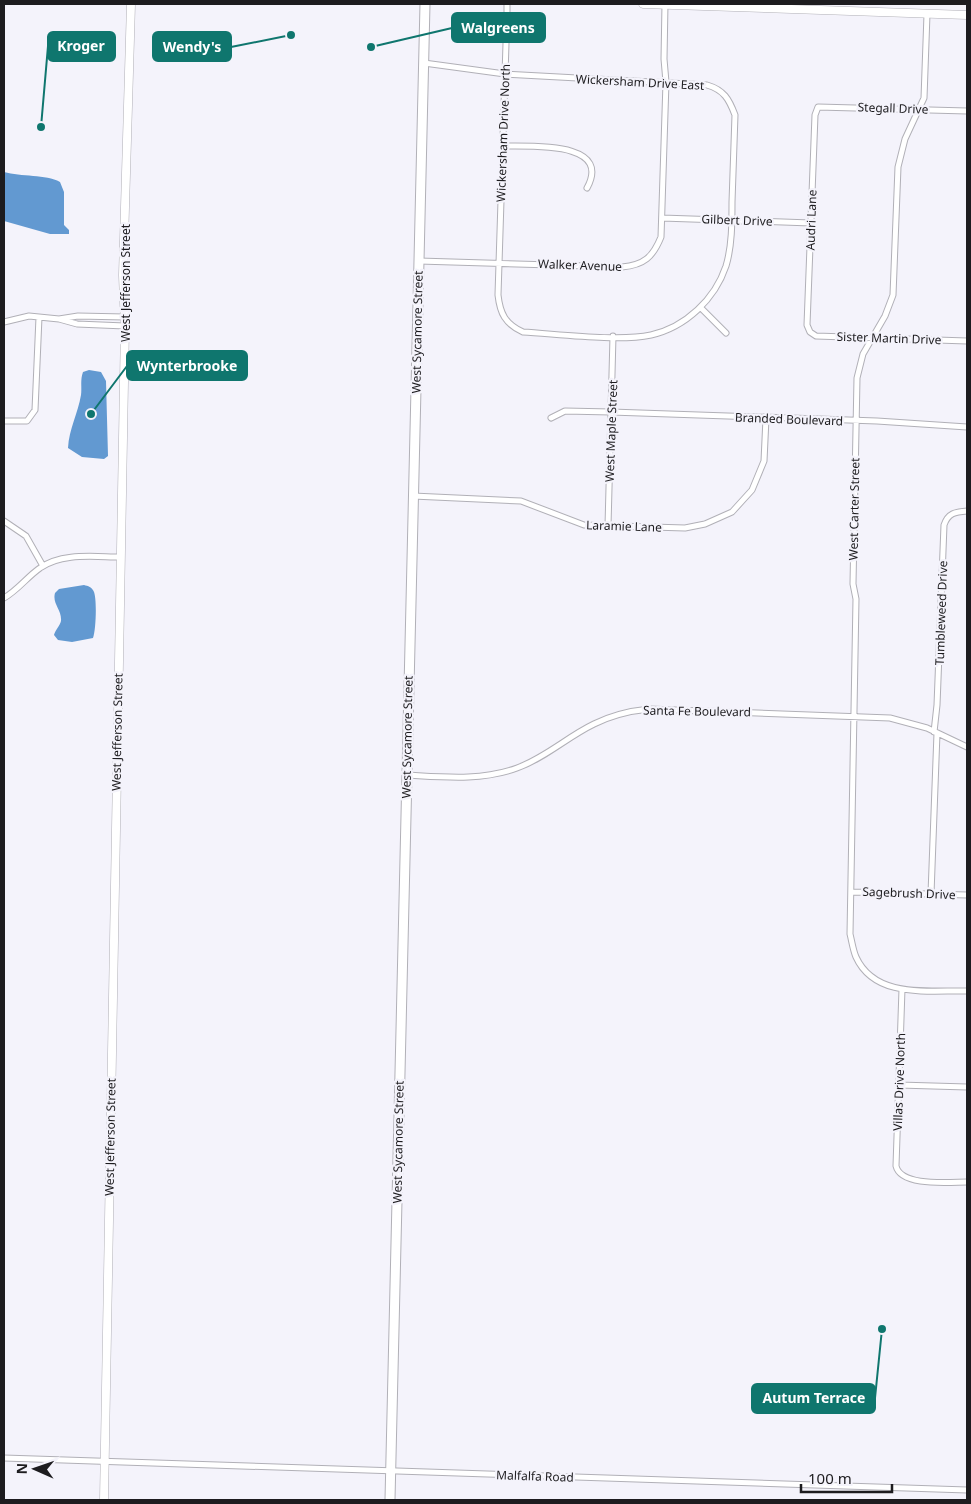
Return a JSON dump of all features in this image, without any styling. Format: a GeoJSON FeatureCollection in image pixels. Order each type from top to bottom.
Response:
{"type":"FeatureCollection","features":[{"type":"Feature","properties":{"kind":"main road","name":"West Sycamore Street"},"geometry":{"type":"LineString","coordinates":[[390,1500],[425,4]]}},
{"type":"Feature","properties":{"kind":"street","name":"West Jefferson Street"},"geometry":{"type":"LineString","coordinates":[[104,1500],[125,326],[124,255],[132,4]]}},
{"type":"Feature","properties":{"kind":"street","name":"Wickersham Drive North"},"geometry":{"type":"LineString","coordinates":[[507,4],[499,263],[500,310],[513,327],[523,332],[613,336]]}},
{"type":"Feature","properties":{"kind":"street"},"geometry":{"type":"LineString","coordinates":[[643,4],[871,8],[927,14],[967,15]]}},
{"type":"Feature","properties":{"kind":"street","name":"Walker Avenue"},"geometry":{"type":"LineString","coordinates":[[419,260],[622,267],[637,266],[648,260],[656,251],[662,237],[666,82],[664,59],[665,4]]}},
{"type":"Feature","properties":{"kind":"street","name":"West Carter Street"},"geometry":{"type":"LineString","coordinates":[[927,14],[925,88],[918,110],[901,148],[898,167],[893,295],[885,316],[863,354],[857,378],[850,934],[855,956],[869,976],[883,984],[902,989],[967,991]]}},
{"type":"Feature","properties":{"kind":"street","name":"Wickersham Drive East"},"geometry":{"type":"LineString","coordinates":[[424,63],[505,74],[707,85],[718,88],[728,97],[735,115],[732,220],[726,266],[717,287],[701,308],[667,330],[640,336],[613,336]]}},
{"type":"Feature","properties":{"kind":"street","name":"Stegall Drive"},"geometry":{"type":"LineString","coordinates":[[818,107],[967,111]]}},
{"type":"Feature","properties":{"kind":"street","name":"Audri Lane"},"geometry":{"type":"LineString","coordinates":[[811,333],[807,325],[815,115],[818,107]]}},
{"type":"Feature","properties":{"kind":"street"},"geometry":{"type":"LineString","coordinates":[[503,146],[571,149],[582,154],[590,165],[592,174],[587,188]]}},
{"type":"Feature","properties":{"kind":"street","name":"Gilbert Drive"},"geometry":{"type":"LineString","coordinates":[[662,218],[811,223]]}},
{"type":"Feature","properties":{"kind":"street"},"geometry":{"type":"LineString","coordinates":[[701,308],[726,333]]}},
{"type":"Feature","properties":{"kind":"street"},"geometry":{"type":"LineString","coordinates":[[59,319],[78,316],[125,317]]}},
{"type":"Feature","properties":{"kind":"street"},"geometry":{"type":"LineString","coordinates":[[4,421],[24,422],[30,420],[35,410],[39,317]]}},
{"type":"Feature","properties":{"kind":"street"},"geometry":{"type":"LineString","coordinates":[[4,322],[39,317],[59,319],[77,324],[125,326]]}},
{"type":"Feature","properties":{"kind":"street","name":"Sister Martin Drive"},"geometry":{"type":"LineString","coordinates":[[811,333],[816,336],[967,341]]}},
{"type":"Feature","properties":{"kind":"street","name":"West Maple Street"},"geometry":{"type":"LineString","coordinates":[[608,526],[613,336]]}},
{"type":"Feature","properties":{"kind":"street","name":"Branded Boulevard"},"geometry":{"type":"LineString","coordinates":[[551,418],[566,412],[611,412],[967,427]]}},
{"type":"Feature","properties":{"kind":"street","name":"Laramie Lane"},"geometry":{"type":"LineString","coordinates":[[413,496],[521,501],[576,523],[608,526],[685,528],[705,524],[724,517],[746,497],[760,475],[764,461],[766,418]]}},
{"type":"Feature","properties":{"kind":"street","name":"Tumbleweed Drive"},"geometry":{"type":"LineString","coordinates":[[931,894],[935,733],[944,525],[953,512],[967,511]]}},
{"type":"Feature","properties":{"kind":"street"},"geometry":{"type":"LineString","coordinates":[[4,521],[26,536],[44,566]]}},
{"type":"Feature","properties":{"kind":"street"},"geometry":{"type":"LineString","coordinates":[[4,598],[44,566],[76,557],[121,557]]}},
{"type":"Feature","properties":{"kind":"street","name":"Santa Fe Boulevard"},"geometry":{"type":"LineString","coordinates":[[407,775],[456,778],[494,774],[531,761],[592,725],[614,715],[649,709],[854,715],[901,720],[967,747]]}},
{"type":"Feature","properties":{"kind":"street","name":"Sagebrush Drive"},"geometry":{"type":"LineString","coordinates":[[851,892],[967,895]]}},
{"type":"Feature","properties":{"kind":"street","name":"Villas Drive North"},"geometry":{"type":"LineString","coordinates":[[902,989],[896,1166],[899,1175],[908,1180],[967,1182]]}},
{"type":"Feature","properties":{"kind":"street"},"geometry":{"type":"LineString","coordinates":[[899,1085],[967,1087]]}},
{"type":"Feature","properties":{"kind":"street","name":"Malfalfa Road"},"geometry":{"type":"LineString","coordinates":[[4,1458],[967,1490]]}},
{"type":"Feature","properties":{"kind":"water"},"geometry":{"type":"Polygon","coordinates":[[[4,172],[54,179],[60,182],[64,192],[64,225],[69,230],[69,234],[50,234],[4,221],[4,172]]]}},
{"type":"Feature","properties":{"kind":"water"},"geometry":{"type":"Polygon","coordinates":[[[89,370],[101,372],[106,381],[108,456],[104,459],[82,457],[68,448],[81,395],[82,375],[83,372],[89,370]]]}},
{"type":"Feature","properties":{"kind":"water"},"geometry":{"type":"Polygon","coordinates":[[[84,585],[92,589],[95,596],[96,608],[93,638],[72,642],[58,640],[54,635],[61,617],[54,597],[55,593],[59,589],[84,585]]]}},
{"type":"Feature","properties":{"kind":"place","name":"Wendy's"},"geometry":{"type":"Point","coordinates":[291,35]}},
{"type":"Feature","properties":{"kind":"place","name":"Walgreens"},"geometry":{"type":"Point","coordinates":[371,47]}},
{"type":"Feature","properties":{"kind":"place","name":"Kroger"},"geometry":{"type":"Point","coordinates":[41,127]}},
{"type":"Feature","properties":{"kind":"place","name":"Wynterbrooke"},"geometry":{"type":"Point","coordinates":[91,414]}},
{"type":"Feature","properties":{"kind":"place","name":"Autum Terrace"},"geometry":{"type":"Point","coordinates":[882,1329]}}]}
